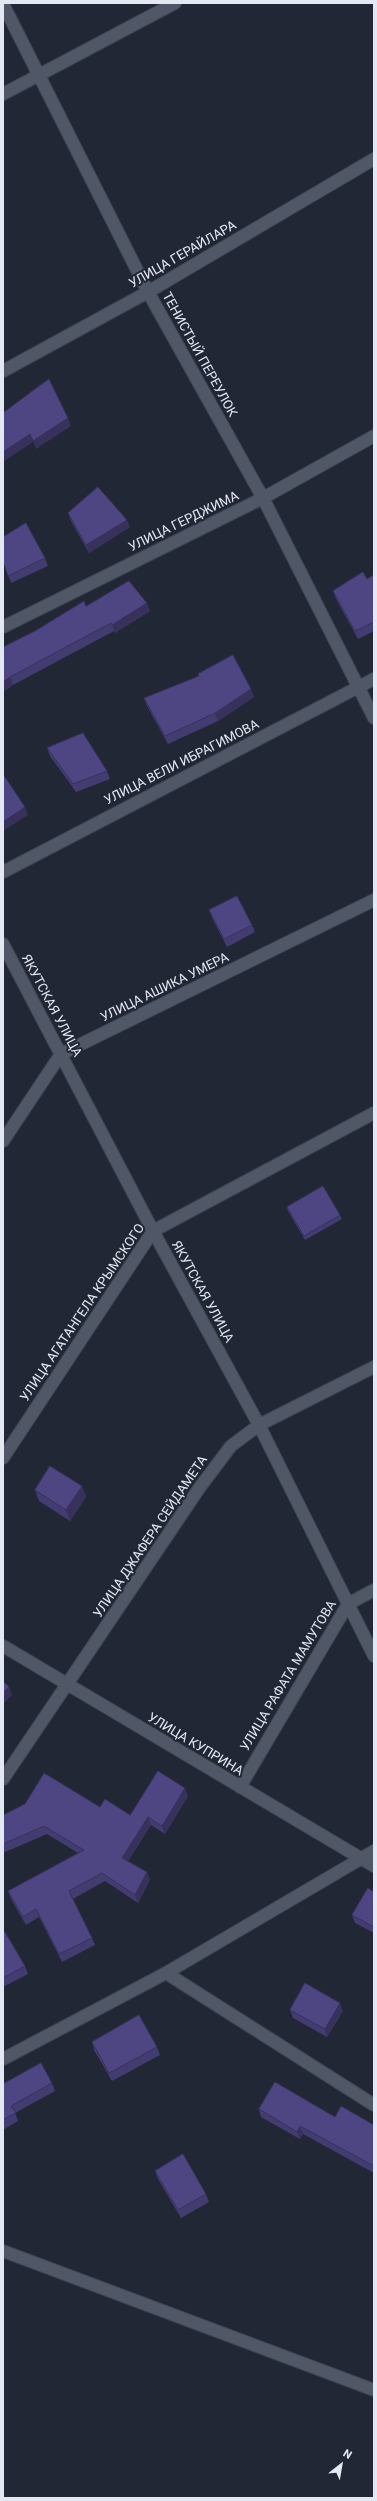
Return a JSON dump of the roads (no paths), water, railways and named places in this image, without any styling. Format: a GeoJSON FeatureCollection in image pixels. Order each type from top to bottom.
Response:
{"type":"FeatureCollection","features":[{"type":"Feature","properties":{"kind":"street"},"geometry":{"type":"LineString","coordinates":[[3,94],[175,3]]}},
{"type":"Feature","properties":{"kind":"street","name":"ТЕНИСТЫЙ ПЕРЕУЛОК"},"geometry":{"type":"LineString","coordinates":[[3,4],[148,292],[263,498],[374,718]]}},
{"type":"Feature","properties":{"kind":"street","name":"УЛИЦА ГЕРАЙЛАРА"},"geometry":{"type":"LineString","coordinates":[[3,371],[148,292],[374,159]]}},
{"type":"Feature","properties":{"kind":"street","name":"УЛИЦА ГЕРДЖИМА"},"geometry":{"type":"LineString","coordinates":[[3,626],[263,498],[374,436]]}},
{"type":"Feature","properties":{"kind":"street","name":"УЛИЦА ВЕЛИ ИБРАГИМОВА"},"geometry":{"type":"LineString","coordinates":[[3,872],[374,679]]}},
{"type":"Feature","properties":{"kind":"street","name":"УЛИЦА АШИКА УМЕРА"},"geometry":{"type":"LineString","coordinates":[[61,1054],[374,900]]}},
{"type":"Feature","properties":{"kind":"street","name":"ЯКУТСКАЯ УЛИЦА"},"geometry":{"type":"LineString","coordinates":[[3,944],[153,1231],[259,1425],[374,1656]]}},
{"type":"Feature","properties":{"kind":"street"},"geometry":{"type":"LineString","coordinates":[[3,1141],[61,1054]]}},
{"type":"Feature","properties":{"kind":"street","name":"УЛИЦА АГАТАНГЕЛА КРЫМСКОГО"},"geometry":{"type":"LineString","coordinates":[[3,1458],[153,1231],[374,1113]]}},
{"type":"Feature","properties":{"kind":"street","name":"УЛИЦА ДЖАФЕРА СЕЙДАМЕТА"},"geometry":{"type":"LineString","coordinates":[[3,1779],[68,1685],[200,1487],[231,1446],[259,1425],[374,1367]]}},
{"type":"Feature","properties":{"kind":"street","name":"УЛИЦА РАФАТА МАМУТОВА"},"geometry":{"type":"LineString","coordinates":[[240,1788],[348,1604],[374,1590]]}},
{"type":"Feature","properties":{"kind":"street","name":"УЛИЦА КУПРИНА"},"geometry":{"type":"LineString","coordinates":[[3,1646],[240,1788],[374,1866]]}},
{"type":"Feature","properties":{"kind":"street"},"geometry":{"type":"LineString","coordinates":[[3,2058],[166,1973],[374,1851]]}},
{"type":"Feature","properties":{"kind":"street"},"geometry":{"type":"LineString","coordinates":[[166,1973],[374,2105]]}},
{"type":"Feature","properties":{"kind":"street"},"geometry":{"type":"LineString","coordinates":[[3,2251],[374,2390]]}}]}
